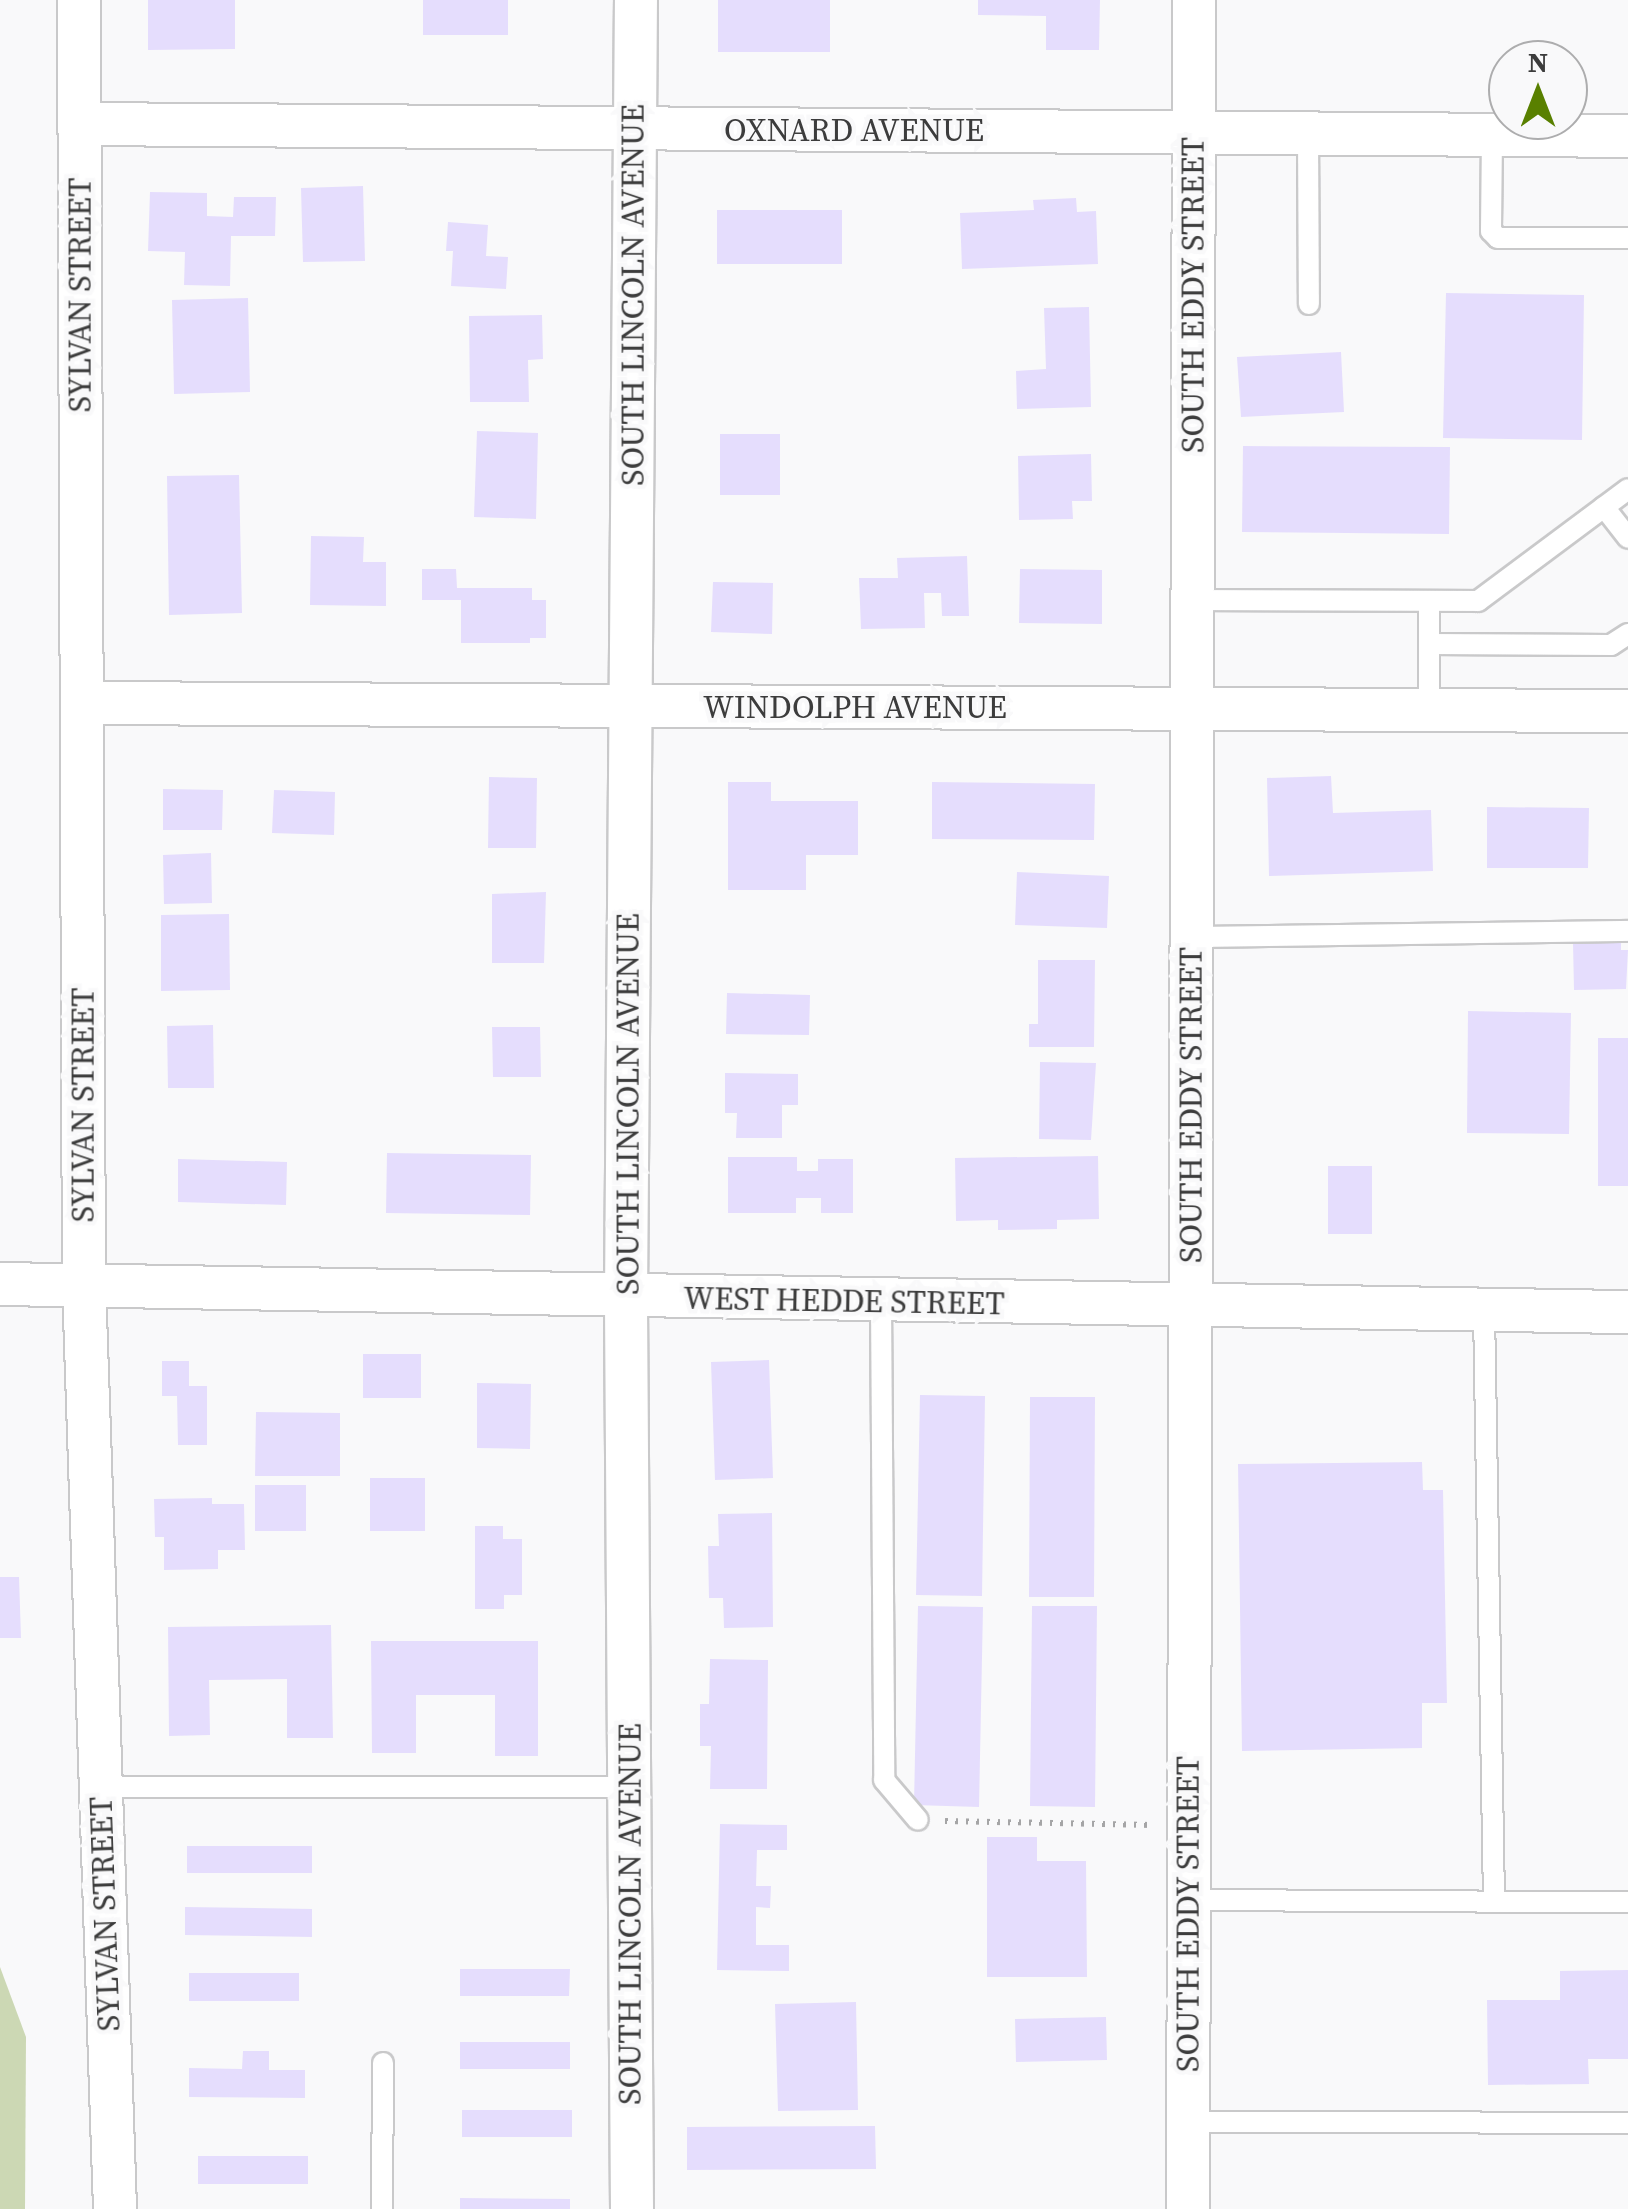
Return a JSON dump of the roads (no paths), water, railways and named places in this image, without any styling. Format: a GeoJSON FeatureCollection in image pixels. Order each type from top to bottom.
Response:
{"type":"FeatureCollection","features":[{"type":"Feature","properties":{"kind":"street","name":"SYLVAN STREET"},"geometry":{"type":"LineString","coordinates":[[79,0],[84,1284],[115,2209]]}},
{"type":"Feature","properties":{"kind":"street","name":"SOUTH LINCOLN AVENUE"},"geometry":{"type":"LineString","coordinates":[[632,2209],[626,1298],[636,0]]}},
{"type":"Feature","properties":{"kind":"street","name":"SOUTH EDDY STREET"},"geometry":{"type":"LineString","coordinates":[[1188,2209],[1194,0]]}},
{"type":"Feature","properties":{"kind":"street","name":"OXNARD AVENUE"},"geometry":{"type":"LineString","coordinates":[[80,124],[1488,135]]}},
{"type":"Feature","properties":{"kind":"street","name":"OXNARD AVENUE"},"geometry":{"type":"LineString","coordinates":[[1588,136],[1628,136]]}},
{"type":"Feature","properties":{"kind":"street","name":"WINDOLPH AVENUE"},"geometry":{"type":"LineString","coordinates":[[82,703],[1628,711]]}},
{"type":"Feature","properties":{"kind":"street","name":"WEST HEDDE STREET"},"geometry":{"type":"LineString","coordinates":[[0,1284],[626,1298],[1628,1312]]}},
{"type":"Feature","properties":{"kind":"lane"},"geometry":{"type":"LineString","coordinates":[[1308,133],[1309,304]]}},
{"type":"Feature","properties":{"kind":"lane"},"geometry":{"type":"LineString","coordinates":[[1492,140],[1490,232],[1498,238],[1628,238]]}},
{"type":"Feature","properties":{"kind":"lane"},"geometry":{"type":"LineString","coordinates":[[1192,600],[1478,602],[1628,489]]}},
{"type":"Feature","properties":{"kind":"lane"},"geometry":{"type":"LineString","coordinates":[[1604,507],[1628,538]]}},
{"type":"Feature","properties":{"kind":"lane"},"geometry":{"type":"LineString","coordinates":[[1429,602],[1429,710]]}},
{"type":"Feature","properties":{"kind":"lane"},"geometry":{"type":"LineString","coordinates":[[1429,644],[1611,645],[1628,634]]}},
{"type":"Feature","properties":{"kind":"lane"},"geometry":{"type":"LineString","coordinates":[[1192,937],[1628,931]]}},
{"type":"Feature","properties":{"kind":"lane"},"geometry":{"type":"LineString","coordinates":[[882,1302],[884,1780],[918,1820]]}},
{"type":"Feature","properties":{"kind":"lane"},"geometry":{"type":"LineString","coordinates":[[1484,1310],[1494,1902]]}},
{"type":"Feature","properties":{"kind":"lane"},"geometry":{"type":"LineString","coordinates":[[100,1787],[630,1788]]}},
{"type":"Feature","properties":{"kind":"lane"},"geometry":{"type":"LineString","coordinates":[[1188,1900],[1628,1902]]}},
{"type":"Feature","properties":{"kind":"lane"},"geometry":{"type":"LineString","coordinates":[[382,2209],[383,2063]]}},
{"type":"Feature","properties":{"kind":"lane"},"geometry":{"type":"LineString","coordinates":[[1187,2122],[1628,2123]]}}]}
